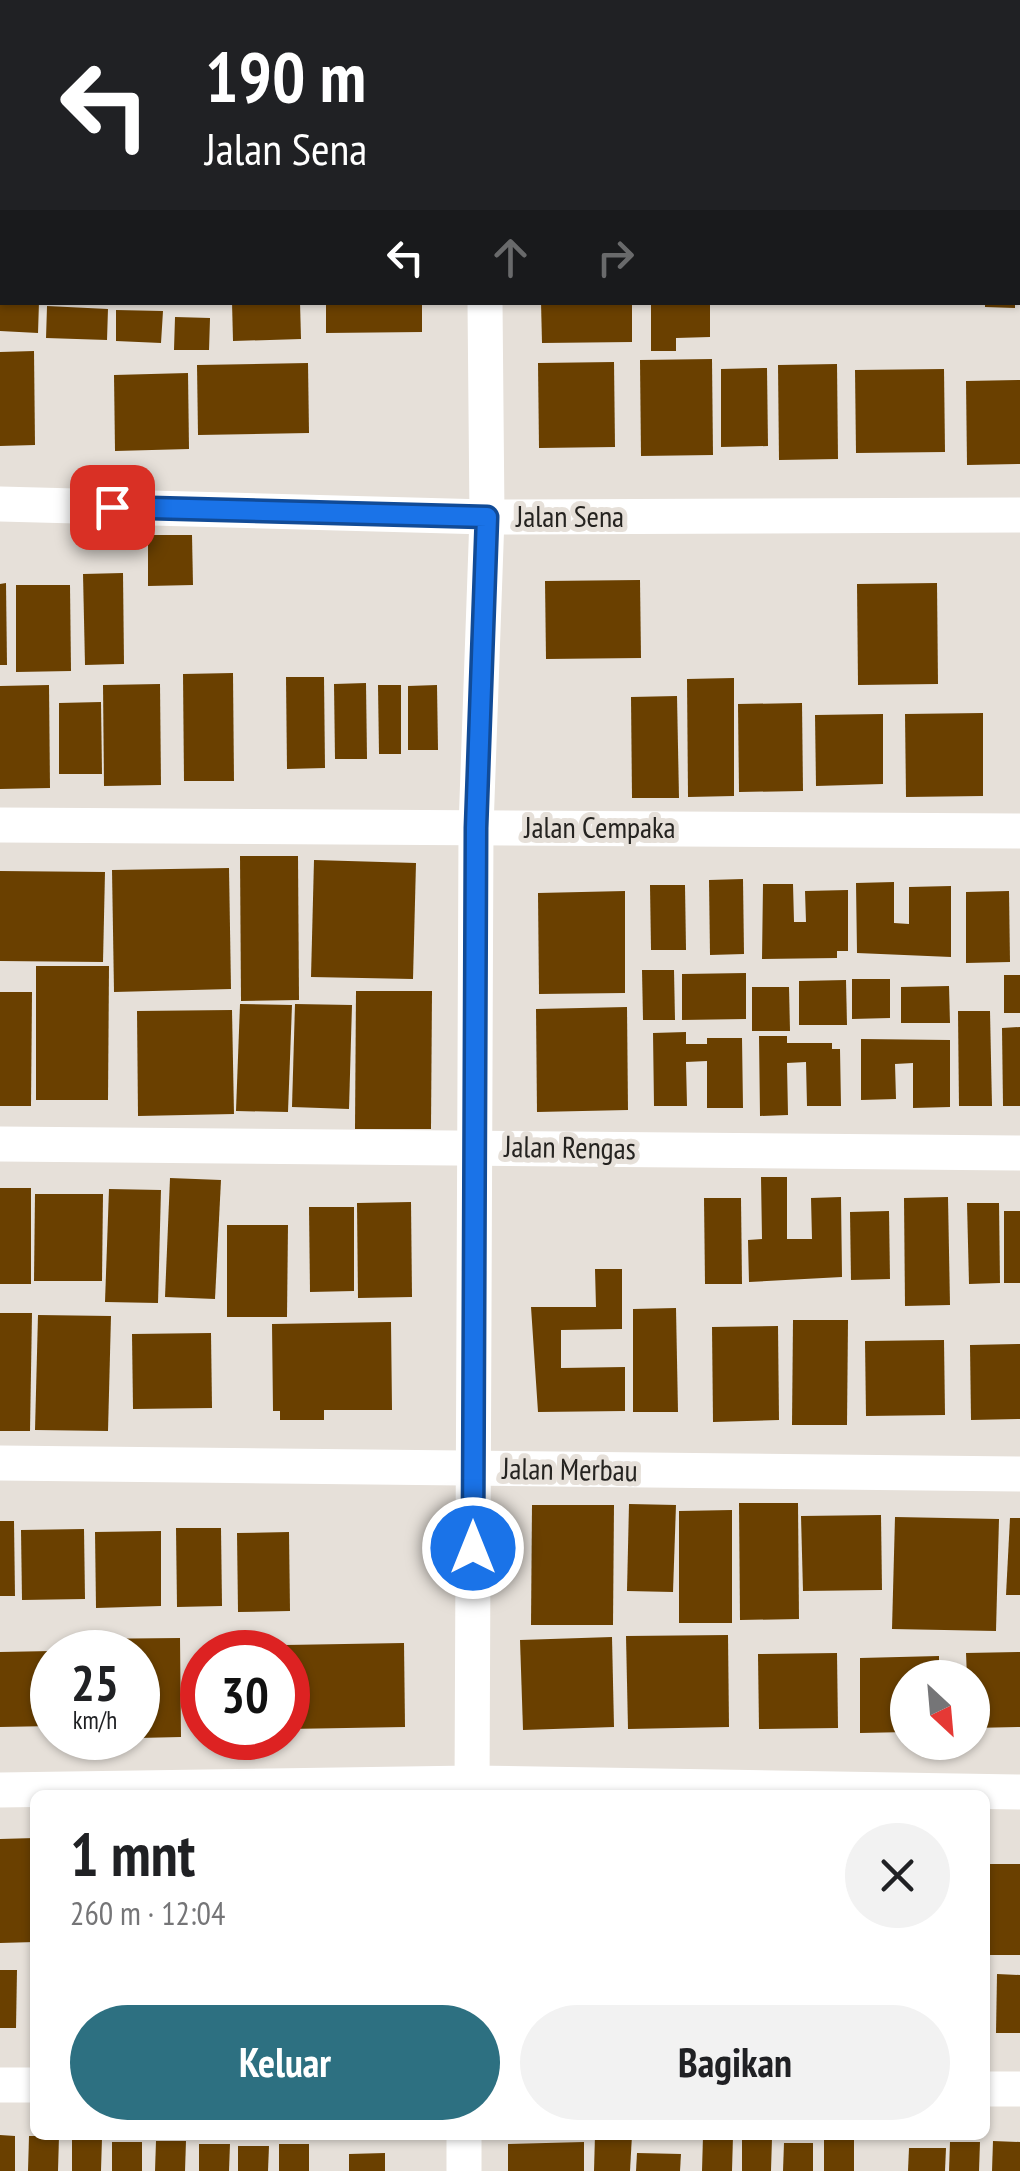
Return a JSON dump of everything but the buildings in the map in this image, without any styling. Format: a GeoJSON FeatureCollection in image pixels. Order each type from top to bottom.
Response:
{"type":"FeatureCollection","features":[{"type":"Feature","properties":{"kind":"street"},"geometry":{"type":"LineString","coordinates":[[472,1789],[476,828],[487,517],[485,305]]}},
{"type":"Feature","properties":{"kind":"street","name":"Jalan Sena"},"geometry":{"type":"LineString","coordinates":[[0,504],[487,517],[1020,515]]}},
{"type":"Feature","properties":{"kind":"street","name":"Jalan Cempaka"},"geometry":{"type":"LineString","coordinates":[[0,825],[1020,831]]}},
{"type":"Feature","properties":{"kind":"street","name":"Jalan Rengas"},"geometry":{"type":"LineString","coordinates":[[0,1144],[1020,1153]]}},
{"type":"Feature","properties":{"kind":"street","name":"Jalan Merbau"},"geometry":{"type":"LineString","coordinates":[[0,1463],[1020,1474]]}},
{"type":"Feature","properties":{"kind":"street"},"geometry":{"type":"LineString","coordinates":[[0,1790],[655,1790]]}},
{"type":"Feature","properties":{"kind":"street"},"geometry":{"type":"LineString","coordinates":[[990,1792],[1020,1792]]}},
{"type":"Feature","properties":{"kind":"street"},"geometry":{"type":"LineString","coordinates":[[0,2085],[30,2085]]}},
{"type":"Feature","properties":{"kind":"street"},"geometry":{"type":"LineString","coordinates":[[990,2089],[1020,2089]]}},
{"type":"Feature","properties":{"kind":"street"},"geometry":{"type":"LineString","coordinates":[[464,2140],[464,2171]]}},
{"type":"Feature","properties":{"kind":"route"},"geometry":{"type":"LineString","coordinates":[[112,507],[487,517],[476,828],[473,1548]]}}]}
